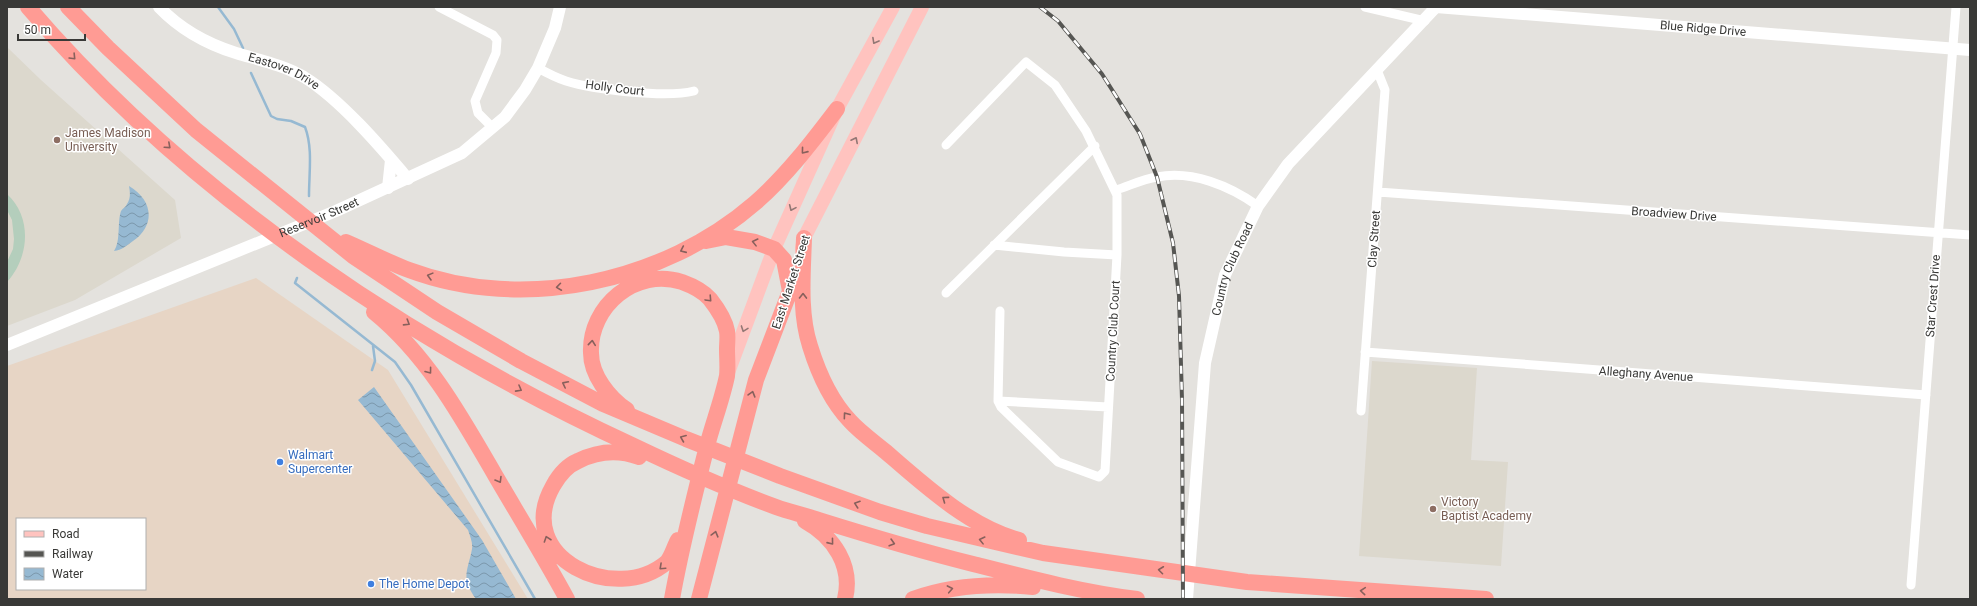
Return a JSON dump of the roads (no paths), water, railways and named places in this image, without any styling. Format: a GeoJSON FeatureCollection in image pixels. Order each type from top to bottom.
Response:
{"type":"FeatureCollection","features":[{"type":"Feature","properties":{"kind":"highway"},"geometry":{"type":"LineString","coordinates":[[28,7],[66,50],[139,120],[248,214],[309,259],[394,315],[488,373],[584,423],[674,465],[732,490],[788,511],[944,557],[1052,584],[1128,598]]}},
{"type":"Feature","properties":{"kind":"highway"},"geometry":{"type":"LineString","coordinates":[[68,7],[108,48],[196,130],[278,198],[326,233],[353,256],[385,278],[491,344],[603,404],[756,468],[880,512],[990,542],[1043,554],[1228,579],[1486,599]]}},
{"type":"Feature","properties":{"kind":"highway"},"geometry":{"type":"LineString","coordinates":[[326,233],[410,271],[452,282],[495,289],[546,289],[582,284],[617,276],[656,262],[703,241],[755,203],[786,173],[837,109]]}},
{"type":"Feature","properties":{"kind":"highway"},"geometry":{"type":"LineString","coordinates":[[703,241],[726,238],[756,242],[774,249],[784,260],[790,291]]}},
{"type":"Feature","properties":{"kind":"highway"},"geometry":{"type":"LineString","coordinates":[[804,238],[803,306],[809,345],[825,386],[849,420],[923,484],[969,516],[1009,537],[1096,561]]}},
{"type":"Feature","properties":{"kind":"highway"},"geometry":{"type":"LineString","coordinates":[[309,259],[334,283],[386,323],[408,345],[428,369],[472,433],[567,599]]}},
{"type":"Feature","properties":{"kind":"highway"},"geometry":{"type":"LineString","coordinates":[[639,419],[622,407],[604,388],[595,371],[591,354],[595,322],[609,303],[622,291],[633,285],[657,279],[676,280],[695,286],[710,299],[720,314],[727,332],[727,376]]}},
{"type":"Feature","properties":{"kind":"highway","name":"East Market Street"},"geometry":{"type":"LineString","coordinates":[[699,599],[720,513],[756,380],[790,291]]}},
{"type":"Feature","properties":{"kind":"highway","name":"East Market Street"},"geometry":{"type":"LineString","coordinates":[[672,599],[688,522],[727,376]]}},
{"type":"Feature","properties":{"kind":"highway"},"geometry":{"type":"LineString","coordinates":[[674,465],[624,452],[610,451],[591,454],[572,463],[560,474],[548,493],[544,511],[545,536],[555,558],[572,575],[593,586],[614,589],[633,586],[652,577],[668,562],[688,522]]}},
{"type":"Feature","properties":{"kind":"highway"},"geometry":{"type":"LineString","coordinates":[[788,511],[820,531],[838,552],[845,565],[848,583],[845,599]]}},
{"type":"Feature","properties":{"kind":"highway"},"geometry":{"type":"LineString","coordinates":[[707,564],[711,599]]}},
{"type":"Feature","properties":{"kind":"highway"},"geometry":{"type":"LineString","coordinates":[[912,599],[954,588],[990,585],[1018,586],[1128,598]]}},
{"type":"Feature","properties":{"kind":"main road","name":"East Market Street"},"geometry":{"type":"LineString","coordinates":[[727,376],[774,249],[837,109],[894,7]]}},
{"type":"Feature","properties":{"kind":"main road","name":"East Market Street"},"geometry":{"type":"LineString","coordinates":[[790,291],[804,238],[922,7]]}},
{"type":"Feature","properties":{"kind":"street","name":"Eastover Drive"},"geometry":{"type":"LineString","coordinates":[[159,7],[174,22],[212,44],[269,63],[305,78],[349,115],[408,179]]}},
{"type":"Feature","properties":{"kind":"street"},"geometry":{"type":"LineString","coordinates":[[439,7],[493,35],[497,40],[496,53],[475,101],[478,113],[493,128]]}},
{"type":"Feature","properties":{"kind":"street","name":"Reservoir Street"},"geometry":{"type":"LineString","coordinates":[[7,345],[336,211],[462,153],[493,128],[517,102],[538,68],[555,28],[560,7]]}},
{"type":"Feature","properties":{"kind":"street"},"geometry":{"type":"LineString","coordinates":[[1365,7],[1424,21]]}},
{"type":"Feature","properties":{"kind":"street","name":"Country Club Road"},"geometry":{"type":"LineString","coordinates":[[1187,599],[1205,363],[1225,275],[1258,206],[1288,164],[1436,7]]}},
{"type":"Feature","properties":{"kind":"street","name":"Blue Ridge Drive"},"geometry":{"type":"LineString","coordinates":[[1436,7],[1970,50]]}},
{"type":"Feature","properties":{"kind":"street","name":"Star Crest Drive"},"geometry":{"type":"LineString","coordinates":[[1911,585],[1956,7]]}},
{"type":"Feature","properties":{"kind":"street","name":"Country Club Court"},"geometry":{"type":"LineString","coordinates":[[946,145],[1026,62],[1055,85],[1095,146],[1116,190],[1117,255],[1105,471],[1099,477],[1058,462],[1001,407],[998,401]]}},
{"type":"Feature","properties":{"kind":"street","name":"Holly Court"},"geometry":{"type":"LineString","coordinates":[[538,68],[566,81],[597,88],[669,93],[694,91]]}},
{"type":"Feature","properties":{"kind":"street","name":"Clay Street"},"geometry":{"type":"LineString","coordinates":[[1361,410],[1386,90],[1377,70]]}},
{"type":"Feature","properties":{"kind":"street"},"geometry":{"type":"LineString","coordinates":[[946,293],[1095,146]]}},
{"type":"Feature","properties":{"kind":"street"},"geometry":{"type":"LineString","coordinates":[[388,188],[391,160]]}},
{"type":"Feature","properties":{"kind":"street"},"geometry":{"type":"LineString","coordinates":[[1116,190],[1157,177],[1188,176],[1220,184],[1258,206]]}},
{"type":"Feature","properties":{"kind":"street","name":"Broadview Drive"},"geometry":{"type":"LineString","coordinates":[[1378,192],[1970,236]]}},
{"type":"Feature","properties":{"kind":"street"},"geometry":{"type":"LineString","coordinates":[[994,245],[1064,252],[1117,255]]}},
{"type":"Feature","properties":{"kind":"street"},"geometry":{"type":"LineString","coordinates":[[1000,311],[998,401],[1108,407]]}},
{"type":"Feature","properties":{"kind":"street","name":"Alleghany Avenue"},"geometry":{"type":"LineString","coordinates":[[1365,352],[1926,395]]}},
{"type":"Feature","properties":{"kind":"water"},"geometry":{"type":"Polygon","coordinates":[[[129,186],[143,198],[147,205],[149,213],[148,220],[140,235],[124,248],[114,251],[118,237],[121,211],[129,200],[129,186]]]}},
{"type":"Feature","properties":{"kind":"water"},"geometry":{"type":"Polygon","coordinates":[[[374,387],[482,540],[516,599],[476,599],[468,585],[466,574],[472,547],[468,530],[358,400],[374,387]]]}},
{"type":"Feature","properties":{"kind":"waterway"},"geometry":{"type":"LineString","coordinates":[[218,7],[234,29],[243,48]]}},
{"type":"Feature","properties":{"kind":"waterway"},"geometry":{"type":"LineString","coordinates":[[251,73],[271,116],[277,119],[291,121],[305,127],[310,152],[309,196]]}},
{"type":"Feature","properties":{"kind":"waterway"},"geometry":{"type":"LineString","coordinates":[[297,278],[295,283],[395,362],[411,385],[535,599]]}},
{"type":"Feature","properties":{"kind":"waterway"},"geometry":{"type":"LineString","coordinates":[[372,370],[375,361],[373,346]]}},
{"type":"Feature","properties":{"kind":"railway"},"geometry":{"type":"LineString","coordinates":[[1040,7],[1058,21],[1102,74],[1140,134],[1157,177],[1173,243],[1179,296],[1182,400],[1183,599]]}},
{"type":"Feature","properties":{"kind":"place","name":"James Madison University"},"geometry":{"type":"Point","coordinates":[57,140]}},
{"type":"Feature","properties":{"kind":"place","name":"Walmart Supercenter"},"geometry":{"type":"Point","coordinates":[280,462]}},
{"type":"Feature","properties":{"kind":"place","name":"Victory Baptist Academy"},"geometry":{"type":"Point","coordinates":[1433,509]}},
{"type":"Feature","properties":{"kind":"place","name":"The Home Depot"},"geometry":{"type":"Point","coordinates":[371,584]}}]}
